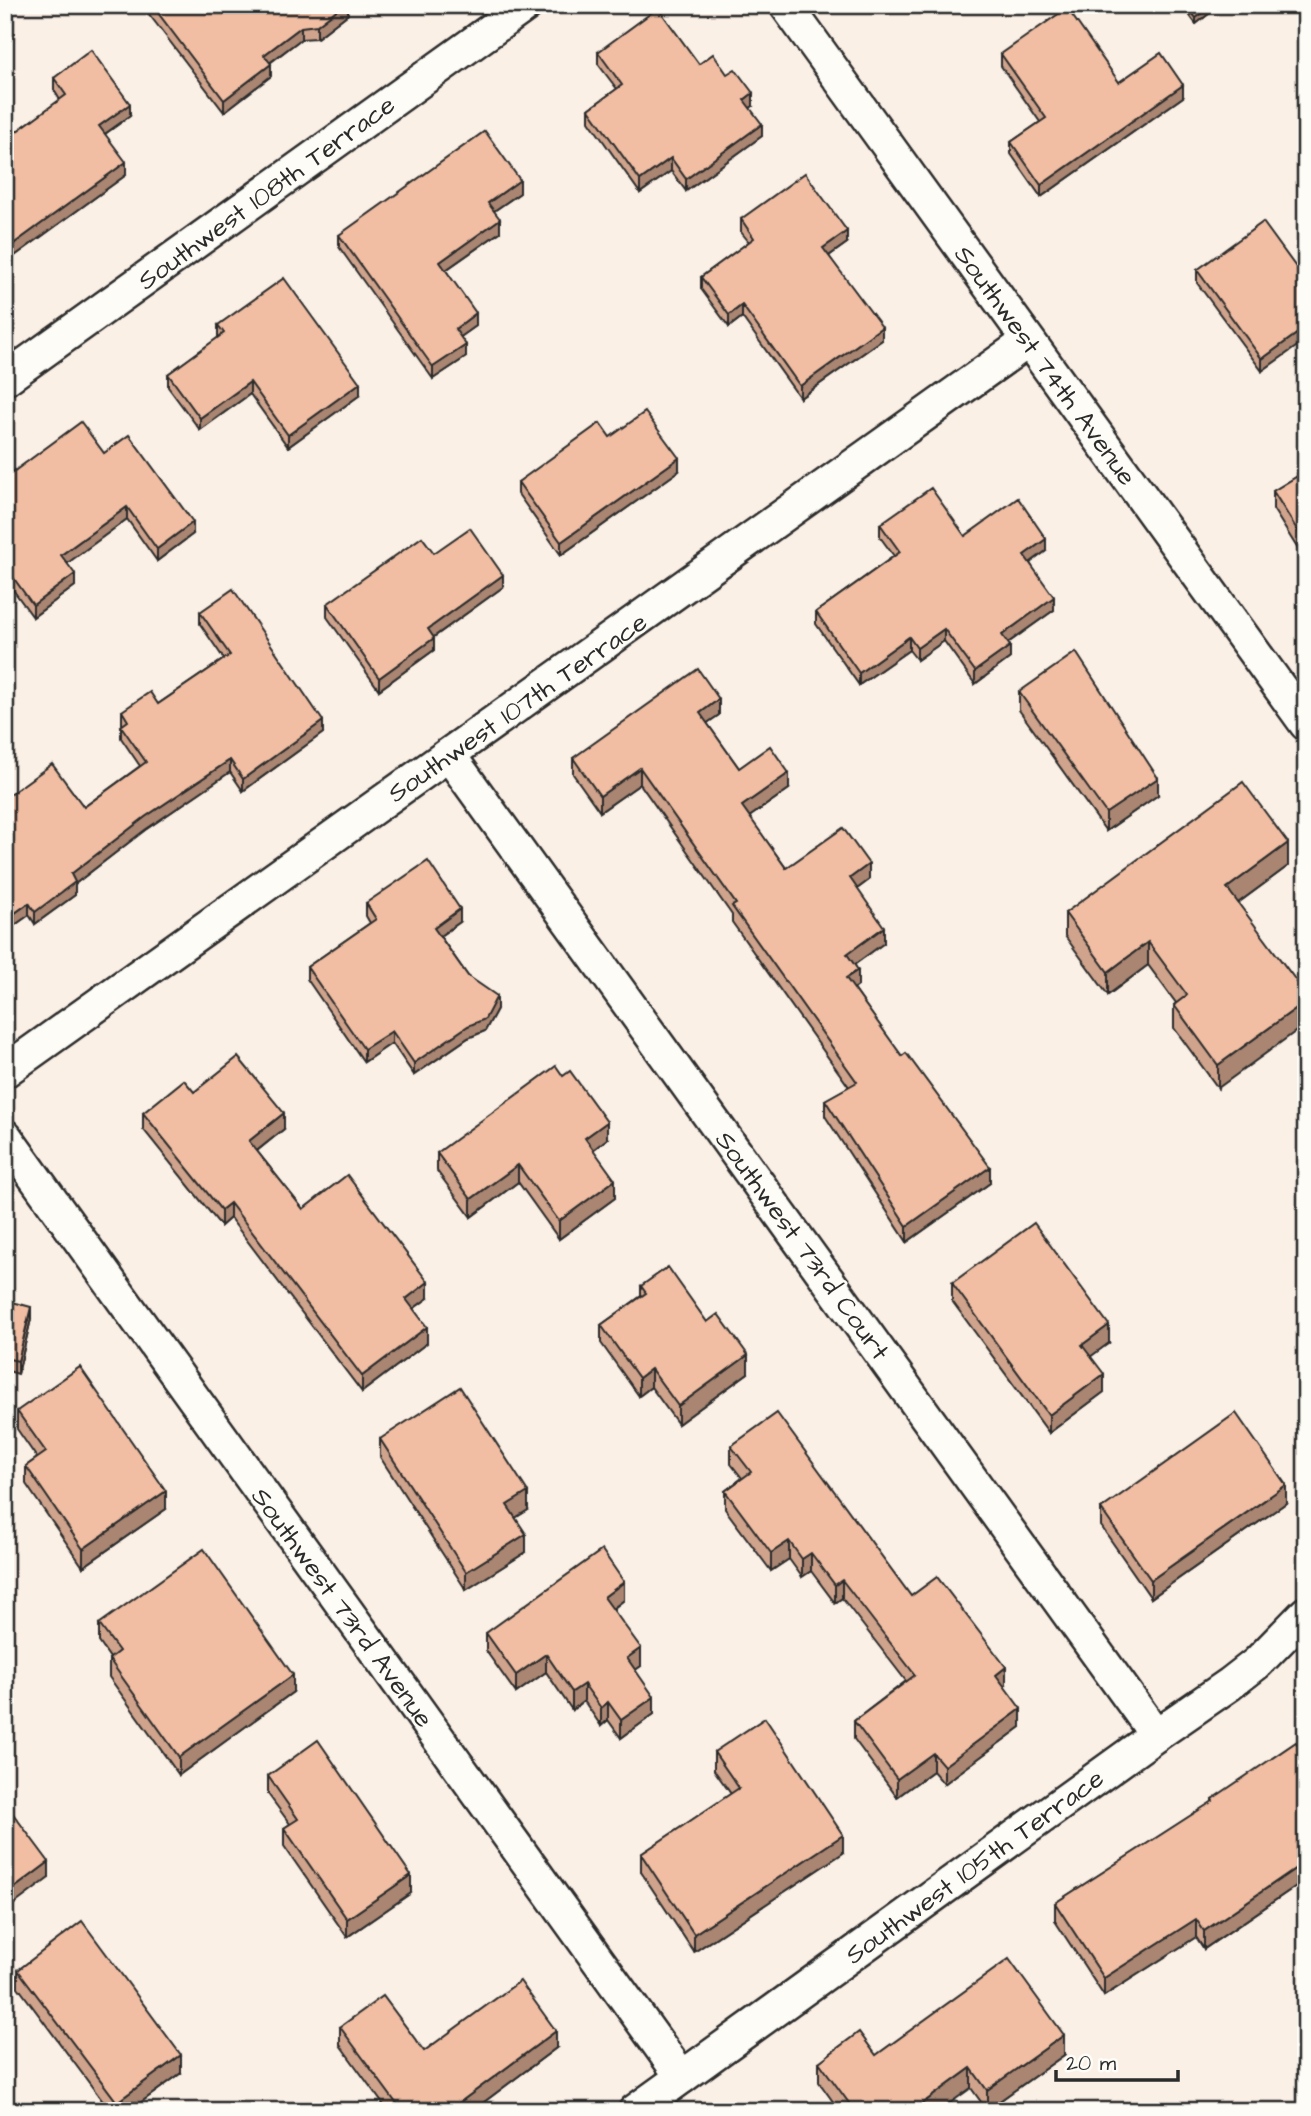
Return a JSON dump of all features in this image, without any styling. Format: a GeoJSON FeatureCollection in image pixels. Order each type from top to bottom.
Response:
{"type":"FeatureCollection","features":[{"type":"Feature","properties":{"kind":"street","name":"Southwest 108th Terrace"},"geometry":{"type":"LineString","coordinates":[[5,379],[526,5]]}},
{"type":"Feature","properties":{"kind":"street","name":"Southwest 74th Avenue"},"geometry":{"type":"LineString","coordinates":[[786,5],[1306,724]]}},
{"type":"Feature","properties":{"kind":"street","name":"Southwest 107th Terrace"},"geometry":{"type":"LineString","coordinates":[[5,1071],[1028,341]]}},
{"type":"Feature","properties":{"kind":"street","name":"Southwest 73rd Court"},"geometry":{"type":"LineString","coordinates":[[449,755],[1156,1735]]}},
{"type":"Feature","properties":{"kind":"street","name":"Southwest 73rd Avenue"},"geometry":{"type":"LineString","coordinates":[[5,1136],[682,2077]]}},
{"type":"Feature","properties":{"kind":"street","name":"Southwest 105th Terrace"},"geometry":{"type":"LineString","coordinates":[[635,2111],[1230,1684],[1256,1663],[1306,1613]]}},
{"type":"Feature","properties":{"kind":"building"},"geometry":{"type":"Polygon","coordinates":[[[152,5],[343,5],[317,25],[301,27],[264,55],[271,64],[224,100],[152,5]]]}},
{"type":"Feature","properties":{"kind":"building"},"geometry":{"type":"Polygon","coordinates":[[[1186,5],[1212,5],[1196,18],[1186,5]]]}},
{"type":"Feature","properties":{"kind":"building"},"geometry":{"type":"Polygon","coordinates":[[[658,8],[699,64],[713,54],[727,74],[735,69],[753,93],[744,100],[762,124],[686,179],[671,158],[640,180],[589,109],[622,85],[598,52],[658,8]]]}},
{"type":"Feature","properties":{"kind":"building"},"geometry":{"type":"Polygon","coordinates":[[[1067,8],[1119,82],[1161,53],[1183,85],[1041,185],[1011,142],[1046,118],[1001,54],[1067,8]]]}},
{"type":"Feature","properties":{"kind":"building"},"geometry":{"type":"Polygon","coordinates":[[[91,50],[130,104],[99,126],[126,162],[5,250],[5,140],[66,95],[54,78],[91,50]]]}},
{"type":"Feature","properties":{"kind":"building"},"geometry":{"type":"Polygon","coordinates":[[[485,131],[520,180],[488,203],[500,219],[440,262],[476,313],[455,329],[466,345],[433,367],[339,235],[485,131]]]}},
{"type":"Feature","properties":{"kind":"building"},"geometry":{"type":"Polygon","coordinates":[[[805,173],[847,231],[823,248],[882,327],[800,386],[742,305],[729,315],[701,277],[754,238],[741,219],[805,173]]]}},
{"type":"Feature","properties":{"kind":"building"},"geometry":{"type":"Polygon","coordinates":[[[1263,222],[1306,281],[1306,327],[1262,359],[1197,270],[1263,222]]]}},
{"type":"Feature","properties":{"kind":"building"},"geometry":{"type":"Polygon","coordinates":[[[284,278],[360,383],[288,435],[250,382],[200,418],[168,374],[224,333],[218,325],[284,278]]]}},
{"type":"Feature","properties":{"kind":"building"},"geometry":{"type":"Polygon","coordinates":[[[645,412],[679,458],[561,542],[518,482],[600,423],[610,437],[645,412]]]}},
{"type":"Feature","properties":{"kind":"building"},"geometry":{"type":"Polygon","coordinates":[[[81,422],[104,453],[129,435],[193,522],[157,549],[127,507],[61,555],[75,574],[33,605],[5,566],[5,478],[81,422]]]}},
{"type":"Feature","properties":{"kind":"building"},"geometry":{"type":"Polygon","coordinates":[[[1306,471],[1306,544],[1273,491],[1306,471]]]}},
{"type":"Feature","properties":{"kind":"building"},"geometry":{"type":"Polygon","coordinates":[[[931,488],[965,536],[1018,498],[1046,539],[1024,555],[1054,597],[1002,635],[1010,646],[975,671],[944,629],[917,648],[909,637],[859,673],[816,612],[900,552],[880,524],[931,488]]]}},
{"type":"Feature","properties":{"kind":"building"},"geometry":{"type":"Polygon","coordinates":[[[470,528],[503,575],[428,629],[434,638],[379,678],[327,604],[422,537],[434,553],[470,528]]]}},
{"type":"Feature","properties":{"kind":"building"},"geometry":{"type":"Polygon","coordinates":[[[233,589],[323,721],[243,779],[230,760],[145,817],[71,874],[75,882],[35,912],[29,903],[5,920],[5,798],[52,764],[84,807],[146,762],[121,726],[128,721],[122,711],[150,692],[158,704],[230,655],[200,612],[233,589]]]}},
{"type":"Feature","properties":{"kind":"building"},"geometry":{"type":"Polygon","coordinates":[[[1076,652],[1158,778],[1106,813],[1019,692],[1076,652]]]}},
{"type":"Feature","properties":{"kind":"building"},"geometry":{"type":"Polygon","coordinates":[[[698,669],[719,699],[700,713],[739,768],[770,746],[789,773],[742,806],[786,868],[843,828],[869,864],[850,878],[884,927],[847,954],[858,970],[846,978],[902,1056],[906,1053],[990,1167],[907,1226],[825,1100],[857,1082],[732,906],[736,904],[640,768],[600,796],[573,758],[698,669]]]}},
{"type":"Feature","properties":{"kind":"building"},"geometry":{"type":"Polygon","coordinates":[[[1243,782],[1288,843],[1227,888],[1306,994],[1306,1001],[1218,1065],[1174,1005],[1187,995],[1148,942],[1108,972],[1065,913],[1243,782]]]}},
{"type":"Feature","properties":{"kind":"building"},"geometry":{"type":"Polygon","coordinates":[[[428,861],[460,909],[434,928],[468,976],[497,996],[485,1019],[468,1026],[414,1063],[392,1031],[364,1049],[307,967],[376,919],[366,903],[428,861]]]}},
{"type":"Feature","properties":{"kind":"building"},"geometry":{"type":"Polygon","coordinates":[[[238,1057],[284,1113],[249,1141],[303,1209],[347,1175],[428,1282],[406,1299],[427,1327],[362,1376],[230,1203],[221,1210],[143,1113],[184,1080],[194,1092],[238,1057]]]}},
{"type":"Feature","properties":{"kind":"building"},"geometry":{"type":"Polygon","coordinates":[[[556,1066],[563,1076],[570,1071],[607,1122],[585,1138],[615,1180],[559,1221],[518,1165],[471,1199],[437,1153],[556,1066]]]}},
{"type":"Feature","properties":{"kind":"building"},"geometry":{"type":"Polygon","coordinates":[[[1034,1223],[1109,1325],[1082,1345],[1104,1374],[1049,1415],[952,1283],[1034,1223]]]}},
{"type":"Feature","properties":{"kind":"building"},"geometry":{"type":"Polygon","coordinates":[[[668,1267],[707,1322],[718,1314],[748,1355],[678,1406],[651,1369],[639,1378],[601,1325],[646,1293],[641,1286],[668,1267]]]}},
{"type":"Feature","properties":{"kind":"building"},"geometry":{"type":"Polygon","coordinates":[[[5,1300],[31,1307],[18,1361],[5,1358],[5,1300]]]}},
{"type":"Feature","properties":{"kind":"building"},"geometry":{"type":"Polygon","coordinates":[[[80,1367],[166,1491],[83,1549],[26,1466],[46,1452],[17,1411],[80,1367]]]}},
{"type":"Feature","properties":{"kind":"building"},"geometry":{"type":"Polygon","coordinates":[[[460,1387],[528,1492],[507,1505],[526,1534],[466,1572],[380,1439],[460,1387]]]}},
{"type":"Feature","properties":{"kind":"building"},"geometry":{"type":"Polygon","coordinates":[[[777,1413],[911,1596],[937,1577],[1006,1667],[996,1675],[1021,1709],[944,1766],[933,1753],[897,1779],[854,1721],[915,1675],[842,1580],[835,1585],[811,1553],[802,1559],[789,1541],[771,1553],[725,1491],[751,1472],[731,1446],[777,1413]]]}},
{"type":"Feature","properties":{"kind":"building"},"geometry":{"type":"Polygon","coordinates":[[[1236,1413],[1286,1485],[1151,1580],[1101,1509],[1236,1413]]]}},
{"type":"Feature","properties":{"kind":"building"},"geometry":{"type":"Polygon","coordinates":[[[204,1549],[293,1675],[179,1757],[109,1659],[119,1651],[99,1624],[204,1549]]]}},
{"type":"Feature","properties":{"kind":"building"},"geometry":{"type":"Polygon","coordinates":[[[602,1550],[624,1582],[604,1597],[641,1648],[627,1658],[654,1697],[621,1720],[608,1702],[601,1708],[584,1684],[572,1692],[546,1654],[516,1675],[486,1633],[602,1550]]]}},
{"type":"Feature","properties":{"kind":"building"},"geometry":{"type":"Polygon","coordinates":[[[765,1718],[843,1835],[694,1934],[641,1854],[739,1788],[714,1752],[765,1718]]]}},
{"type":"Feature","properties":{"kind":"building"},"geometry":{"type":"Polygon","coordinates":[[[318,1740],[411,1875],[347,1919],[284,1828],[298,1819],[268,1776],[318,1740]]]}},
{"type":"Feature","properties":{"kind":"building"},"geometry":{"type":"Polygon","coordinates":[[[1296,1742],[1306,1757],[1306,1876],[1299,1866],[1204,1931],[1196,1919],[1104,1978],[1055,1903],[1213,1801],[1212,1799],[1296,1742]]]}},
{"type":"Feature","properties":{"kind":"building"},"geometry":{"type":"Polygon","coordinates":[[[5,1803],[49,1862],[5,1895],[5,1803]]]}},
{"type":"Feature","properties":{"kind":"building"},"geometry":{"type":"Polygon","coordinates":[[[82,1921],[181,2055],[117,2102],[18,1970],[82,1921]]]}},
{"type":"Feature","properties":{"kind":"building"},"geometry":{"type":"Polygon","coordinates":[[[1009,1959],[1064,2035],[987,2090],[971,2068],[916,2108],[918,2111],[839,2111],[849,2103],[819,2062],[859,2032],[876,2055],[1009,1959]]]}},
{"type":"Feature","properties":{"kind":"building"},"geometry":{"type":"Polygon","coordinates":[[[520,1981],[556,2031],[448,2111],[402,2111],[340,2027],[383,1996],[424,2051],[520,1981]]]}}]}
